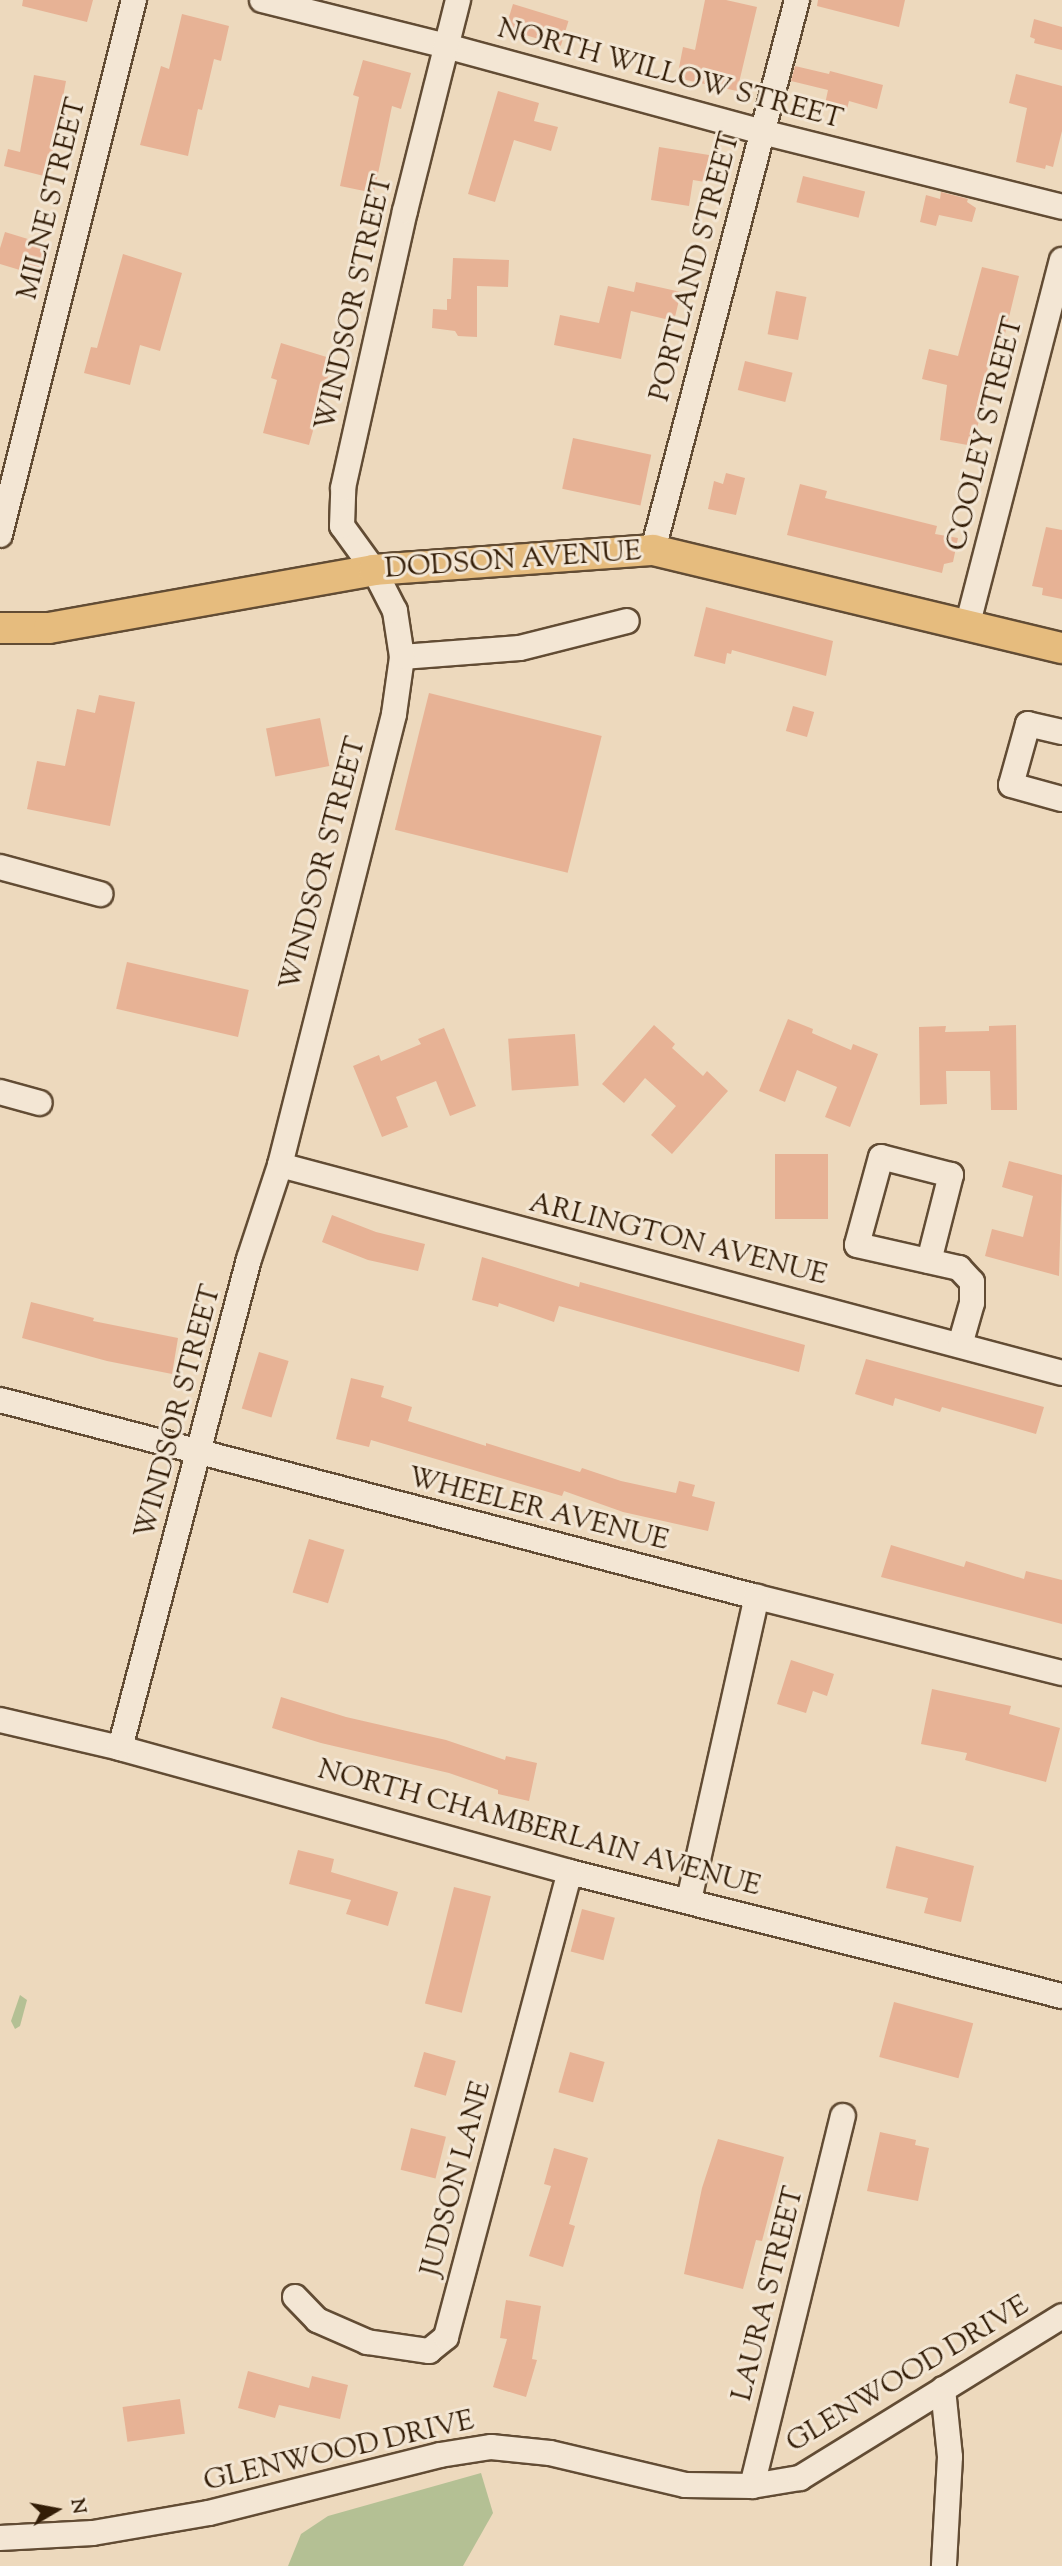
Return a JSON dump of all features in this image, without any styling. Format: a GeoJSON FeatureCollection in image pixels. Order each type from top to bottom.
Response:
{"type":"FeatureCollection","features":[{"type":"Feature","properties":{"kind":"main road","name":"DODSON AVENUE"},"geometry":{"type":"LineString","coordinates":[[0,628],[49,628],[374,570],[653,550],[968,623],[1062,648]]}},
{"type":"Feature","properties":{"kind":"street","name":"MILNE STREET"},"geometry":{"type":"LineString","coordinates":[[0,535],[134,0]]}},
{"type":"Feature","properties":{"kind":"street","name":"NORTH WILLOW STREET"},"geometry":{"type":"LineString","coordinates":[[262,0],[446,46],[762,132],[1062,207]]}},
{"type":"Feature","properties":{"kind":"street","name":"WINDSOR STREET"},"geometry":{"type":"LineString","coordinates":[[120,1748],[200,1454],[249,1259],[280,1165],[394,714],[402,657],[395,611],[374,570],[342,526],[343,488],[405,211],[458,0]]}},
{"type":"Feature","properties":{"kind":"street","name":"PORTLAND STREET"},"geometry":{"type":"LineString","coordinates":[[653,550],[797,0]]}},
{"type":"Feature","properties":{"kind":"street","name":"COOLEY STREET"},"geometry":{"type":"LineString","coordinates":[[968,623],[1062,260]]}},
{"type":"Feature","properties":{"kind":"street"},"geometry":{"type":"LineString","coordinates":[[402,657],[520,648],[627,621]]}},
{"type":"Feature","properties":{"kind":"street"},"geometry":{"type":"LineString","coordinates":[[1062,732],[1028,724],[1011,786],[1062,799]]}},
{"type":"Feature","properties":{"kind":"street"},"geometry":{"type":"LineString","coordinates":[[0,867],[100,894]]}},
{"type":"Feature","properties":{"kind":"street"},"geometry":{"type":"LineString","coordinates":[[0,1092],[40,1103]]}},
{"type":"Feature","properties":{"kind":"street"},"geometry":{"type":"LineString","coordinates":[[929,1261],[951,1175],[881,1157],[857,1245],[959,1268],[972,1282],[972,1303],[960,1345]]}},
{"type":"Feature","properties":{"kind":"street","name":"ARLINGTON AVENUE"},"geometry":{"type":"LineString","coordinates":[[280,1165],[1062,1373]]}},
{"type":"Feature","properties":{"kind":"street","name":"WHEELER AVENUE"},"geometry":{"type":"LineString","coordinates":[[0,1400],[200,1454],[1062,1673]]}},
{"type":"Feature","properties":{"kind":"street"},"geometry":{"type":"LineString","coordinates":[[689,1900],[757,1597]]}},
{"type":"Feature","properties":{"kind":"street","name":"NORTH CHAMBERLAIN AVENUE"},"geometry":{"type":"LineString","coordinates":[[0,1720],[120,1748],[570,1872],[1062,1996]]}},
{"type":"Feature","properties":{"kind":"street","name":"JUDSON LANE"},"geometry":{"type":"LineString","coordinates":[[295,2297],[317,2320],[366,2342],[429,2351],[446,2337],[570,1872]]}},
{"type":"Feature","properties":{"kind":"street","name":"LAURA STREET"},"geometry":{"type":"LineString","coordinates":[[752,2486],[843,2116]]}},
{"type":"Feature","properties":{"kind":"street","name":"GLENWOOD DRIVE"},"geometry":{"type":"LineString","coordinates":[[0,2538],[93,2533],[209,2513],[440,2455],[491,2447],[551,2453],[685,2485],[752,2486],[800,2478],[1062,2316]]}},
{"type":"Feature","properties":{"kind":"street"},"geometry":{"type":"LineString","coordinates":[[943,2389],[950,2457],[944,2566]]}},
{"type":"Feature","properties":{"kind":"green space"},"geometry":{"type":"Polygon","coordinates":[[[20,1995],[27,2000],[20,2026],[15,2029],[11,2021],[20,1995]]]}},
{"type":"Feature","properties":{"kind":"green space"},"geometry":{"type":"Polygon","coordinates":[[[481,2473],[493,2513],[463,2566],[288,2566],[301,2534],[328,2516],[481,2473]]]}},
{"type":"Feature","properties":{"kind":"building"},"geometry":{"type":"Polygon","coordinates":[[[23,0],[93,0],[87,22],[22,6],[23,0]]]}},
{"type":"Feature","properties":{"kind":"building"},"geometry":{"type":"Polygon","coordinates":[[[705,0],[726,0],[757,7],[737,91],[677,78],[683,47],[695,50],[705,0]]]}},
{"type":"Feature","properties":{"kind":"building"},"geometry":{"type":"Polygon","coordinates":[[[818,0],[905,0],[899,27],[817,6],[818,0]]]}},
{"type":"Feature","properties":{"kind":"building"},"geometry":{"type":"Polygon","coordinates":[[[513,4],[568,21],[561,46],[505,29],[513,4]]]}},
{"type":"Feature","properties":{"kind":"building"},"geometry":{"type":"Polygon","coordinates":[[[182,14],[229,26],[221,61],[214,59],[202,110],[198,109],[188,156],[140,145],[161,66],[169,69],[182,14]]]}},
{"type":"Feature","properties":{"kind":"building"},"geometry":{"type":"Polygon","coordinates":[[[1034,19],[1062,27],[1062,50],[1034,43],[1035,39],[1030,37],[1034,19]]]}},
{"type":"Feature","properties":{"kind":"building"},"geometry":{"type":"Polygon","coordinates":[[[363,60],[411,73],[401,109],[392,106],[374,193],[340,186],[359,97],[353,95],[363,60]]]}},
{"type":"Feature","properties":{"kind":"building"},"geometry":{"type":"Polygon","coordinates":[[[795,66],[829,74],[830,71],[883,85],[877,109],[849,101],[847,109],[825,104],[828,90],[791,81],[795,66]]]}},
{"type":"Feature","properties":{"kind":"building"},"geometry":{"type":"Polygon","coordinates":[[[1016,74],[1062,86],[1062,131],[1053,167],[1046,165],[1045,169],[1016,162],[1027,108],[1009,103],[1016,74]]]}},
{"type":"Feature","properties":{"kind":"building"},"geometry":{"type":"Polygon","coordinates":[[[34,75],[66,81],[48,177],[4,166],[8,149],[20,152],[34,75]]]}},
{"type":"Feature","properties":{"kind":"building"},"geometry":{"type":"Polygon","coordinates":[[[498,91],[539,103],[534,121],[558,127],[551,151],[514,140],[495,202],[468,194],[498,91]]]}},
{"type":"Feature","properties":{"kind":"building"},"geometry":{"type":"Polygon","coordinates":[[[659,147],[709,155],[705,182],[693,180],[689,206],[651,200],[659,147]]]}},
{"type":"Feature","properties":{"kind":"building"},"geometry":{"type":"Polygon","coordinates":[[[803,176],[865,191],[859,218],[796,202],[803,176]]]}},
{"type":"Feature","properties":{"kind":"building"},"geometry":{"type":"Polygon","coordinates":[[[941,192],[968,199],[967,202],[976,208],[972,222],[939,215],[936,226],[920,222],[926,195],[940,199],[941,192]]]}},
{"type":"Feature","properties":{"kind":"building"},"geometry":{"type":"Polygon","coordinates":[[[5,232],[50,246],[41,276],[0,264],[0,248],[5,232]]]}},
{"type":"Feature","properties":{"kind":"building"},"geometry":{"type":"Polygon","coordinates":[[[123,254],[182,273],[160,351],[140,345],[130,385],[84,373],[91,347],[97,348],[123,254]]]}},
{"type":"Feature","properties":{"kind":"building"},"geometry":{"type":"Polygon","coordinates":[[[453,258],[509,260],[508,287],[477,286],[477,337],[458,336],[455,331],[432,328],[433,309],[447,310],[447,299],[451,299],[453,258]]]}},
{"type":"Feature","properties":{"kind":"building"},"geometry":{"type":"Polygon","coordinates":[[[982,267],[1019,276],[1002,346],[994,344],[976,415],[980,416],[973,446],[940,440],[947,385],[922,379],[929,349],[958,356],[982,267]]]}},
{"type":"Feature","properties":{"kind":"building"},"geometry":{"type":"Polygon","coordinates":[[[636,282],[681,292],[674,321],[631,311],[621,359],[554,345],[560,315],[599,323],[608,286],[634,292],[636,282]]]}},
{"type":"Feature","properties":{"kind":"building"},"geometry":{"type":"Polygon","coordinates":[[[776,291],[806,297],[798,340],[768,334],[776,291]]]}},
{"type":"Feature","properties":{"kind":"building"},"geometry":{"type":"Polygon","coordinates":[[[281,343],[333,359],[309,445],[263,433],[277,380],[271,378],[281,343]]]}},
{"type":"Feature","properties":{"kind":"building"},"geometry":{"type":"Polygon","coordinates":[[[745,361],[793,373],[785,402],[738,390],[745,361]]]}},
{"type":"Feature","properties":{"kind":"building"},"geometry":{"type":"Polygon","coordinates":[[[573,438],[651,455],[640,505],[562,489],[573,438]]]}},
{"type":"Feature","properties":{"kind":"building"},"geometry":{"type":"Polygon","coordinates":[[[726,473],[745,478],[736,515],[708,509],[714,481],[723,484],[726,473]]]}},
{"type":"Feature","properties":{"kind":"building"},"geometry":{"type":"Polygon","coordinates":[[[800,484],[827,491],[825,498],[937,526],[935,534],[958,538],[953,562],[944,564],[942,573],[787,535],[800,484]]]}},
{"type":"Feature","properties":{"kind":"building"},"geometry":{"type":"Polygon","coordinates":[[[1046,527],[1062,530],[1062,599],[1042,595],[1043,588],[1032,586],[1046,527]]]}},
{"type":"Feature","properties":{"kind":"building"},"geometry":{"type":"Polygon","coordinates":[[[706,607],[833,641],[826,676],[732,650],[731,654],[727,653],[725,664],[694,656],[706,607]]]}},
{"type":"Feature","properties":{"kind":"building"},"geometry":{"type":"Polygon","coordinates":[[[429,693],[602,736],[568,873],[395,830],[429,693]]]}},
{"type":"Feature","properties":{"kind":"building"},"geometry":{"type":"Polygon","coordinates":[[[99,695],[135,702],[110,826],[27,809],[37,761],[65,766],[77,709],[95,713],[99,695]]]}},
{"type":"Feature","properties":{"kind":"building"},"geometry":{"type":"Polygon","coordinates":[[[793,706],[814,712],[807,737],[786,731],[793,706]]]}},
{"type":"Feature","properties":{"kind":"building"},"geometry":{"type":"Polygon","coordinates":[[[320,718],[329,766],[275,777],[266,728],[320,718]]]}},
{"type":"Feature","properties":{"kind":"building"},"geometry":{"type":"Polygon","coordinates":[[[127,962],[249,990],[238,1037],[116,1009],[127,962]]]}},
{"type":"Feature","properties":{"kind":"building"},"geometry":{"type":"Polygon","coordinates":[[[788,1019],[851,1050],[853,1044],[878,1054],[850,1127],[825,1117],[837,1087],[797,1070],[785,1102],[759,1091],[788,1019]]]}},
{"type":"Feature","properties":{"kind":"building"},"geometry":{"type":"Polygon","coordinates":[[[654,1025],[675,1044],[672,1048],[703,1076],[707,1071],[728,1091],[672,1154],[651,1135],[676,1106],[645,1078],[624,1103],[602,1084],[654,1025]]]}},
{"type":"Feature","properties":{"kind":"building"},"geometry":{"type":"Polygon","coordinates":[[[1016,1025],[1017,1110],[991,1110],[990,1071],[946,1071],[947,1104],[920,1105],[919,1027],[946,1026],[945,1032],[989,1031],[989,1026],[1016,1025]]]}},
{"type":"Feature","properties":{"kind":"building"},"geometry":{"type":"Polygon","coordinates":[[[444,1028],[476,1106],[450,1116],[436,1081],[396,1097],[408,1127],[382,1137],[353,1066],[379,1055],[381,1061],[421,1044],[418,1039],[444,1028]]]}},
{"type":"Feature","properties":{"kind":"building"},"geometry":{"type":"Polygon","coordinates":[[[575,1034],[579,1086],[512,1091],[508,1039],[575,1034]]]}},
{"type":"Feature","properties":{"kind":"building"},"geometry":{"type":"Polygon","coordinates":[[[775,1154],[828,1154],[828,1219],[775,1219],[775,1154]]]}},
{"type":"Feature","properties":{"kind":"building"},"geometry":{"type":"Polygon","coordinates":[[[1009,1161],[1062,1175],[1059,1276],[985,1256],[992,1229],[1023,1237],[1033,1196],[1002,1187],[1009,1161]]]}},
{"type":"Feature","properties":{"kind":"building"},"geometry":{"type":"Polygon","coordinates":[[[332,1215],[376,1232],[425,1244],[418,1271],[368,1260],[322,1242],[332,1215]]]}},
{"type":"Feature","properties":{"kind":"building"},"geometry":{"type":"Polygon","coordinates":[[[482,1257],[579,1287],[580,1282],[805,1345],[799,1372],[559,1306],[554,1322],[499,1303],[498,1307],[472,1300],[482,1257]]]}},
{"type":"Feature","properties":{"kind":"building"},"geometry":{"type":"Polygon","coordinates":[[[31,1302],[94,1318],[93,1321],[178,1338],[172,1374],[107,1361],[22,1338],[31,1302]]]}},
{"type":"Feature","properties":{"kind":"building"},"geometry":{"type":"Polygon","coordinates":[[[259,1352],[289,1361],[271,1417],[242,1408],[259,1352]]]}},
{"type":"Feature","properties":{"kind":"building"},"geometry":{"type":"Polygon","coordinates":[[[866,1359],[1044,1407],[1036,1434],[942,1407],[940,1412],[895,1398],[893,1406],[855,1394],[866,1359]]]}},
{"type":"Feature","properties":{"kind":"building"},"geometry":{"type":"Polygon","coordinates":[[[351,1378],[384,1386],[381,1397],[412,1407],[408,1421],[486,1446],[486,1443],[580,1472],[582,1468],[621,1481],[676,1493],[679,1481],[695,1485],[692,1496],[715,1502],[708,1531],[623,1512],[564,1491],[562,1496],[371,1440],[369,1447],[336,1439],[351,1378]]]}},
{"type":"Feature","properties":{"kind":"building"},"geometry":{"type":"Polygon","coordinates":[[[309,1539],[344,1550],[328,1603],[293,1593],[309,1539]]]}},
{"type":"Feature","properties":{"kind":"building"},"geometry":{"type":"Polygon","coordinates":[[[891,1545],[964,1567],[966,1561],[1024,1579],[1026,1571],[1062,1580],[1062,1624],[881,1577],[891,1545]]]}},
{"type":"Feature","properties":{"kind":"building"},"geometry":{"type":"Polygon","coordinates":[[[791,1660],[834,1674],[827,1696],[813,1691],[806,1713],[777,1704],[791,1660]]]}},
{"type":"Feature","properties":{"kind":"building"},"geometry":{"type":"Polygon","coordinates":[[[932,1689],[1011,1706],[1009,1714],[1060,1728],[1046,1782],[965,1760],[967,1753],[921,1744],[932,1689]]]}},
{"type":"Feature","properties":{"kind":"building"},"geometry":{"type":"Polygon","coordinates":[[[281,1697],[346,1717],[446,1740],[505,1760],[506,1756],[537,1763],[529,1801],[498,1794],[498,1790],[449,1773],[321,1743],[272,1728],[281,1697]]]}},
{"type":"Feature","properties":{"kind":"building"},"geometry":{"type":"Polygon","coordinates":[[[896,1846],[974,1866],[961,1922],[924,1913],[928,1898],[886,1888],[896,1846]]]}},
{"type":"Feature","properties":{"kind":"building"},"geometry":{"type":"Polygon","coordinates":[[[298,1850],[334,1859],[331,1872],[398,1892],[388,1926],[346,1914],[351,1900],[289,1884],[298,1850]]]}},
{"type":"Feature","properties":{"kind":"building"},"geometry":{"type":"Polygon","coordinates":[[[454,1887],[491,1896],[462,2013],[425,2003],[454,1887]]]}},
{"type":"Feature","properties":{"kind":"building"},"geometry":{"type":"Polygon","coordinates":[[[582,1909],[615,1918],[603,1960],[571,1952],[582,1909]]]}},
{"type":"Feature","properties":{"kind":"building"},"geometry":{"type":"Polygon","coordinates":[[[894,2002],[973,2023],[958,2078],[879,2057],[894,2002]]]}},
{"type":"Feature","properties":{"kind":"building"},"geometry":{"type":"Polygon","coordinates":[[[424,2052],[456,2061],[446,2096],[414,2087],[424,2052]]]}},
{"type":"Feature","properties":{"kind":"building"},"geometry":{"type":"Polygon","coordinates":[[[570,2052],[605,2062],[593,2102],[558,2092],[570,2052]]]}},
{"type":"Feature","properties":{"kind":"building"},"geometry":{"type":"Polygon","coordinates":[[[411,2128],[446,2137],[436,2178],[401,2170],[411,2128]]]}},
{"type":"Feature","properties":{"kind":"building"},"geometry":{"type":"Polygon","coordinates":[[[880,2132],[916,2140],[915,2145],[929,2148],[918,2201],[867,2191],[880,2132]]]}},
{"type":"Feature","properties":{"kind":"building"},"geometry":{"type":"Polygon","coordinates":[[[718,2139],[784,2157],[762,2241],[756,2240],[743,2289],[684,2274],[702,2188],[718,2139]]]}},
{"type":"Feature","properties":{"kind":"building"},"geometry":{"type":"Polygon","coordinates":[[[554,2148],[588,2158],[569,2224],[575,2226],[563,2267],[529,2256],[551,2186],[544,2184],[554,2148]]]}},
{"type":"Feature","properties":{"kind":"building"},"geometry":{"type":"Polygon","coordinates":[[[506,2300],[541,2306],[532,2359],[537,2360],[526,2397],[493,2387],[507,2339],[500,2338],[506,2300]]]}},
{"type":"Feature","properties":{"kind":"building"},"geometry":{"type":"Polygon","coordinates":[[[248,2371],[309,2388],[312,2376],[348,2385],[340,2419],[279,2405],[275,2418],[238,2408],[248,2371]]]}},
{"type":"Feature","properties":{"kind":"building"},"geometry":{"type":"Polygon","coordinates":[[[180,2399],[185,2434],[127,2442],[123,2407],[180,2399]]]}}]}
